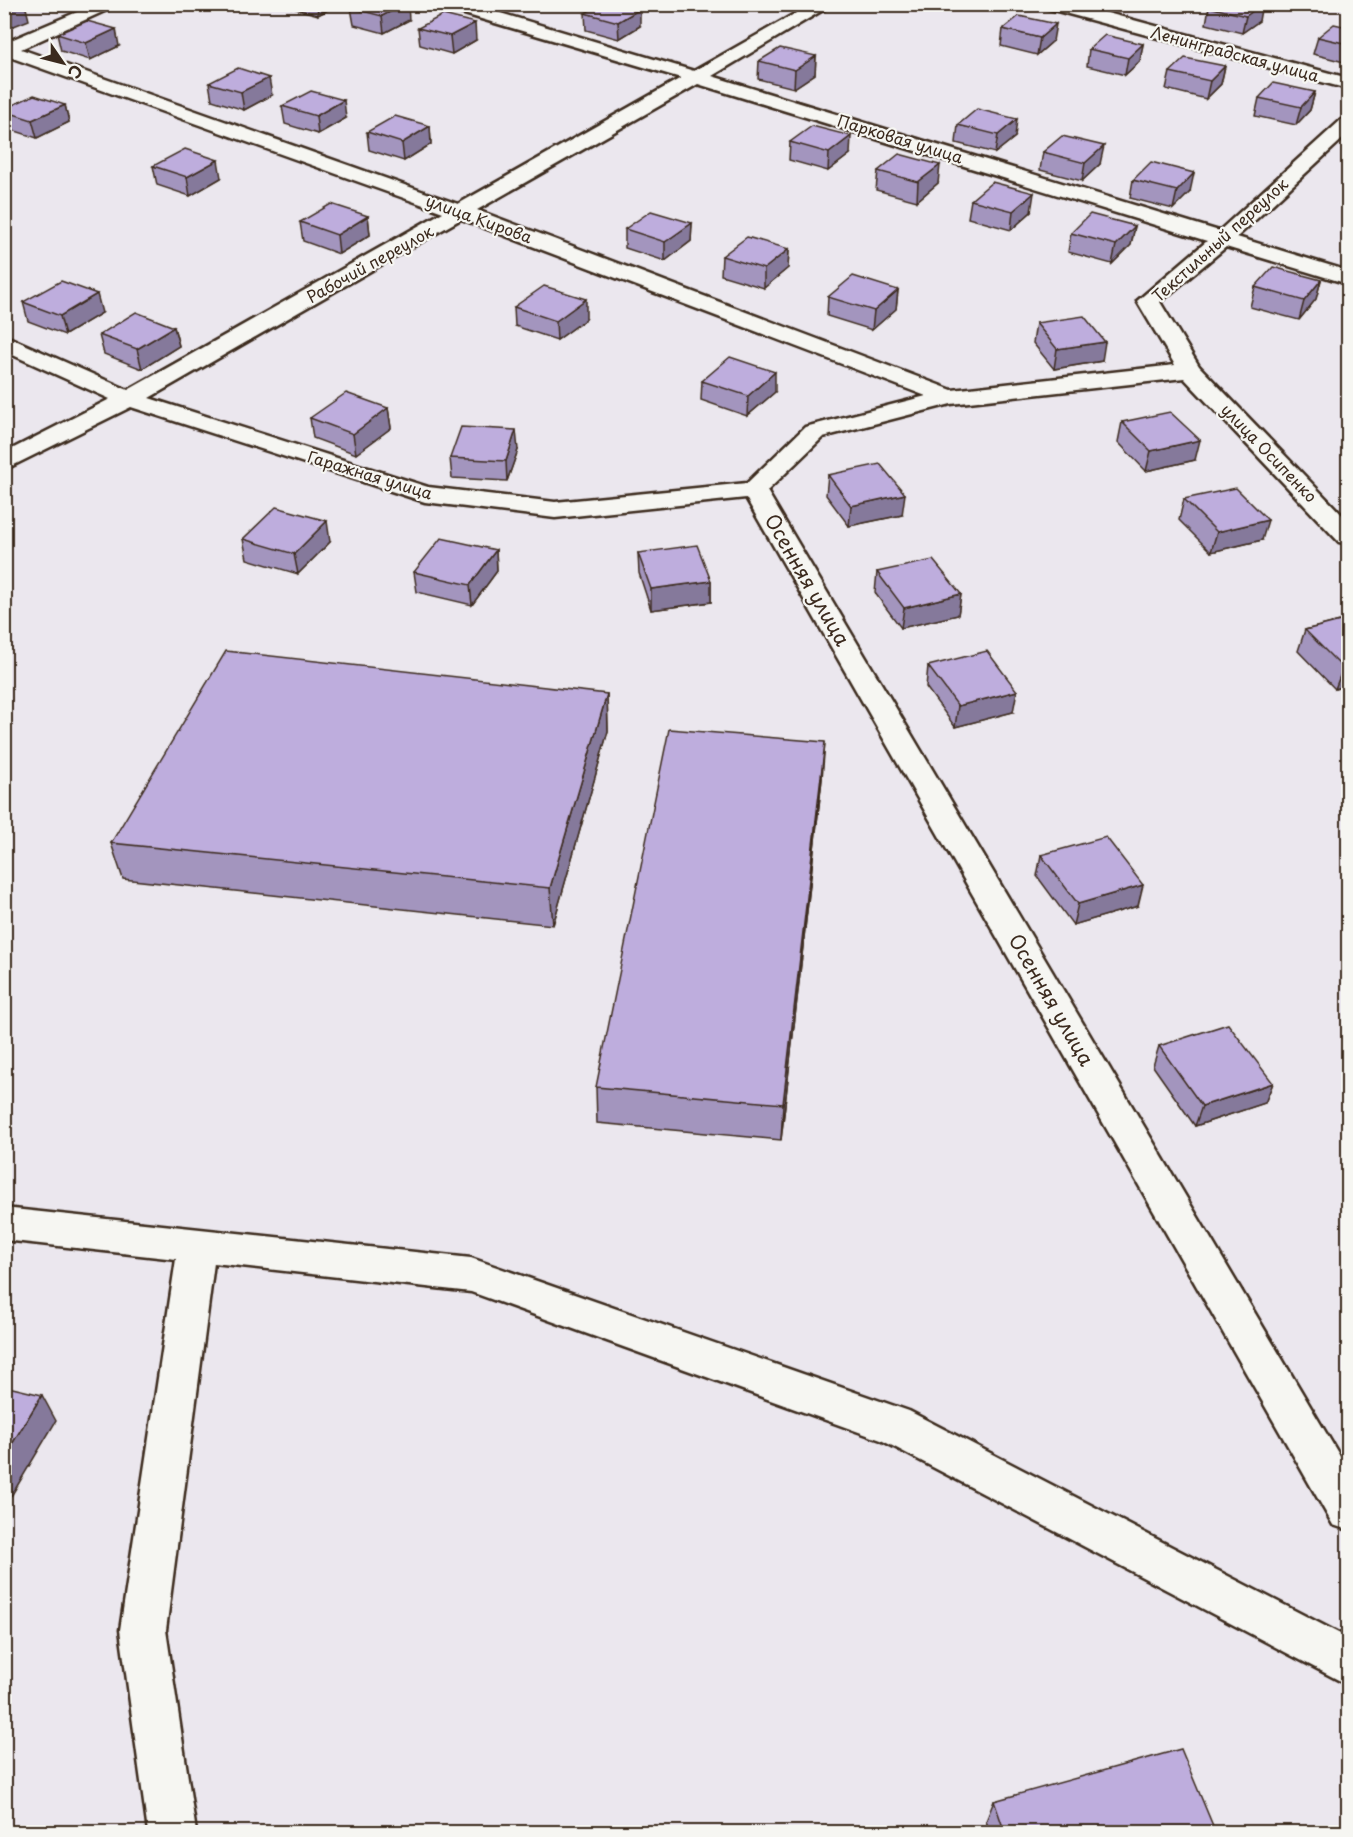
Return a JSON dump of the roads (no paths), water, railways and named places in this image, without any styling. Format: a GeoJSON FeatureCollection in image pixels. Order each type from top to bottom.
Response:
{"type":"FeatureCollection","features":[{"type":"Feature","properties":{"kind":"street"},"geometry":{"type":"LineString","coordinates":[[5,49],[112,4]]}},
{"type":"Feature","properties":{"kind":"street","name":"Парковая улица"},"geometry":{"type":"LineString","coordinates":[[450,4],[699,78],[1348,278]]}},
{"type":"Feature","properties":{"kind":"street","name":"Рабочий переулок"},"geometry":{"type":"LineString","coordinates":[[4,463],[129,399],[699,78],[825,4]]}},
{"type":"Feature","properties":{"kind":"street","name":"Ленинградская улица"},"geometry":{"type":"LineString","coordinates":[[1052,4],[1348,84]]}},
{"type":"Feature","properties":{"kind":"street","name":"улица Кирова"},"geometry":{"type":"LineString","coordinates":[[5,49],[462,212],[950,397]]}},
{"type":"Feature","properties":{"kind":"street","name":"Текстильный переулок"},"geometry":{"type":"LineString","coordinates":[[1190,370],[1148,302],[1223,239],[1348,124]]}},
{"type":"Feature","properties":{"kind":"street","name":"Гаражная улица"},"geometry":{"type":"LineString","coordinates":[[4,342],[129,399],[425,494],[555,510],[754,490]]}},
{"type":"Feature","properties":{"kind":"street"},"geometry":{"type":"LineString","coordinates":[[754,490],[814,432],[950,397],[1190,370]]}},
{"type":"Feature","properties":{"kind":"street","name":"улица Осипенко"},"geometry":{"type":"LineString","coordinates":[[1190,370],[1348,536]]}},
{"type":"Feature","properties":{"kind":"street","name":"Осенняя улица"},"geometry":{"type":"LineString","coordinates":[[754,490],[1348,1510]]}},
{"type":"Feature","properties":{"kind":"street"},"geometry":{"type":"LineString","coordinates":[[4,1224],[471,1275],[894,1425],[1348,1662]]}},
{"type":"Feature","properties":{"kind":"street"},"geometry":{"type":"LineString","coordinates":[[172,1833],[143,1630],[197,1245]]}}]}
